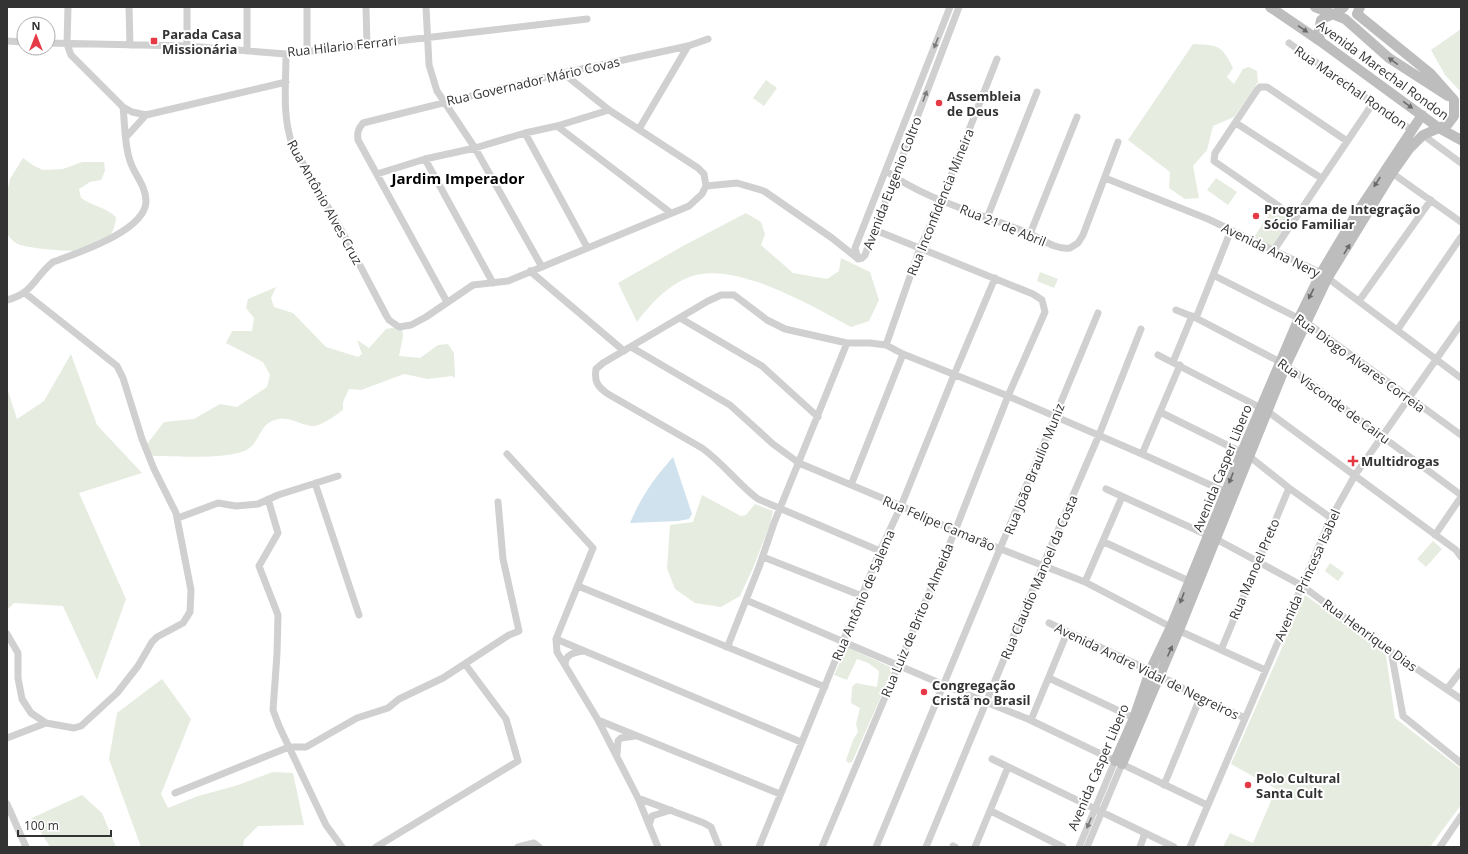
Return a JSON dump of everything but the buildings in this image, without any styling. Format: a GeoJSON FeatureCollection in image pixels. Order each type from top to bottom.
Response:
{"type":"FeatureCollection","features":[{"type":"Feature","properties":{"kind":"street"},"geometry":{"type":"LineString","coordinates":[[68,7],[68,50],[74,60],[123,107],[132,112],[146,115],[286,82]]}},
{"type":"Feature","properties":{"kind":"street"},"geometry":{"type":"LineString","coordinates":[[129,7],[130,45]]}},
{"type":"Feature","properties":{"kind":"street"},"geometry":{"type":"LineString","coordinates":[[187,7],[187,46]]}},
{"type":"Feature","properties":{"kind":"street"},"geometry":{"type":"LineString","coordinates":[[248,7],[248,50]]}},
{"type":"Feature","properties":{"kind":"street"},"geometry":{"type":"LineString","coordinates":[[307,7],[308,52]]}},
{"type":"Feature","properties":{"kind":"street"},"geometry":{"type":"LineString","coordinates":[[366,7],[367,45]]}},
{"type":"Feature","properties":{"kind":"street"},"geometry":{"type":"LineString","coordinates":[[426,7],[427,36],[433,80],[444,102],[475,148],[542,267]]}},
{"type":"Feature","properties":{"kind":"street","name":"Avenida Eugenio Coltro"},"geometry":{"type":"LineString","coordinates":[[950,7],[855,248],[858,259],[865,255],[959,7]]}},
{"type":"Feature","properties":{"kind":"street","name":"Avenida Marechal Rondon"},"geometry":{"type":"LineString","coordinates":[[1270,7],[1320,41],[1439,128],[1461,140]]}},
{"type":"Feature","properties":{"kind":"street","name":"Avenida Marechal Rondon"},"geometry":{"type":"LineString","coordinates":[[1316,7],[1336,15],[1350,24],[1389,58],[1457,103]]}},
{"type":"Feature","properties":{"kind":"street"},"geometry":{"type":"LineString","coordinates":[[1320,41],[1319,31],[1321,20],[1326,16],[1336,15],[1344,7]]}},
{"type":"Feature","properties":{"kind":"street"},"geometry":{"type":"LineString","coordinates":[[1360,7],[1357,14],[1420,63],[1457,103]]}},
{"type":"Feature","properties":{"kind":"street","name":"Rua Hilario Ferrari"},"geometry":{"type":"LineString","coordinates":[[56,43],[187,46],[286,54],[587,18]]}},
{"type":"Feature","properties":{"kind":"street","name":"Rua Governador Mário Covas"},"geometry":{"type":"LineString","coordinates":[[377,174],[358,140],[357,134],[359,127],[369,121],[563,73],[688,46],[708,39]]}},
{"type":"Feature","properties":{"kind":"street","name":"Rua Marechal Rondon"},"geometry":{"type":"LineString","coordinates":[[1289,44],[1413,130]]}},
{"type":"Feature","properties":{"kind":"street"},"geometry":{"type":"LineString","coordinates":[[639,129],[688,46]]}},
{"type":"Feature","properties":{"kind":"street","name":"Rua Antônio Alves Cruz"},"geometry":{"type":"LineString","coordinates":[[286,54],[286,117],[287,131],[292,144],[344,234],[389,320],[395,326],[403,328],[426,317],[447,302]]}},
{"type":"Feature","properties":{"kind":"street","name":"Rua Inconfidencia Mineira"},"geometry":{"type":"LineString","coordinates":[[886,346],[920,248],[941,201],[997,59]]}},
{"type":"Feature","properties":{"kind":"street"},"geometry":{"type":"LineString","coordinates":[[563,73],[609,110],[698,168],[704,174],[706,186],[696,201],[689,206],[508,280],[473,285],[447,302],[377,174],[425,159],[475,148],[525,133],[557,126],[609,110]]}},
{"type":"Feature","properties":{"kind":"street"},"geometry":{"type":"LineString","coordinates":[[922,80],[930,83]]}},
{"type":"Feature","properties":{"kind":"street"},"geometry":{"type":"LineString","coordinates":[[1296,218],[1214,161],[1215,154],[1257,90],[1260,87],[1267,87],[1347,141]]}},
{"type":"Feature","properties":{"kind":"street"},"geometry":{"type":"LineString","coordinates":[[987,218],[1037,92]]}},
{"type":"Feature","properties":{"kind":"street"},"geometry":{"type":"LineString","coordinates":[[1274,250],[1321,178],[1373,103]]}},
{"type":"Feature","properties":{"kind":"street","name":"Avenida Casper Libero"},"geometry":{"type":"LineString","coordinates":[[1324,276],[1392,173],[1410,149],[1423,135],[1448,124],[1454,116],[1457,103]]}},
{"type":"Feature","properties":{"kind":"street"},"geometry":{"type":"LineString","coordinates":[[7,300],[25,293],[53,262],[118,236],[141,216],[145,208],[146,199],[144,190],[130,163],[127,150],[127,136],[123,107]]}},
{"type":"Feature","properties":{"kind":"street"},"geometry":{"type":"LineString","coordinates":[[127,136],[146,115]]}},
{"type":"Feature","properties":{"kind":"street","name":"Avenida Casper Libero"},"geometry":{"type":"LineString","coordinates":[[1119,763],[1134,718],[1175,629],[1245,454],[1302,320],[1359,210],[1422,115]]}},
{"type":"Feature","properties":{"kind":"street"},"geometry":{"type":"LineString","coordinates":[[1030,234],[1077,117]]}},
{"type":"Feature","properties":{"kind":"street"},"geometry":{"type":"LineString","coordinates":[[1236,123],[1321,178]]}},
{"type":"Feature","properties":{"kind":"street"},"geometry":{"type":"LineString","coordinates":[[557,126],[671,213]]}},
{"type":"Feature","properties":{"kind":"street"},"geometry":{"type":"LineString","coordinates":[[525,133],[587,247]]}},
{"type":"Feature","properties":{"kind":"street"},"geometry":{"type":"LineString","coordinates":[[1423,135],[1461,163]]}},
{"type":"Feature","properties":{"kind":"street"},"geometry":{"type":"LineString","coordinates":[[1105,178],[1118,142]]}},
{"type":"Feature","properties":{"kind":"street"},"geometry":{"type":"LineString","coordinates":[[425,159],[493,283]]}},
{"type":"Feature","properties":{"kind":"street","name":"Rua 21 de Abril"},"geometry":{"type":"LineString","coordinates":[[886,171],[941,201],[1030,234],[1056,247],[1070,248],[1078,243],[1083,235],[1105,178]]}},
{"type":"Feature","properties":{"kind":"street"},"geometry":{"type":"LineString","coordinates":[[1392,173],[1461,222]]}},
{"type":"Feature","properties":{"kind":"street","name":"Avenida Ana Nery"},"geometry":{"type":"LineString","coordinates":[[1105,178],[1232,230],[1324,276],[1398,329],[1461,378]]}},
{"type":"Feature","properties":{"kind":"street"},"geometry":{"type":"LineString","coordinates":[[706,186],[737,183],[764,191],[832,238],[858,259]]}},
{"type":"Feature","properties":{"kind":"street"},"geometry":{"type":"LineString","coordinates":[[1359,300],[1431,200]]}},
{"type":"Feature","properties":{"kind":"street"},"geometry":{"type":"LineString","coordinates":[[874,230],[996,278]]}},
{"type":"Feature","properties":{"kind":"street"},"geometry":{"type":"LineString","coordinates":[[1173,362],[1214,275],[1232,230]]}},
{"type":"Feature","properties":{"kind":"street"},"geometry":{"type":"LineString","coordinates":[[1398,329],[1461,237]]}},
{"type":"Feature","properties":{"kind":"street"},"geometry":{"type":"LineString","coordinates":[[530,271],[624,351]]}},
{"type":"Feature","properties":{"kind":"street","name":"Rua Diogo Alvares Correia"},"geometry":{"type":"LineString","coordinates":[[1214,275],[1302,320],[1461,435]]}},
{"type":"Feature","properties":{"kind":"street","name":"Rua Luiz de Brito e Almeida"},"geometry":{"type":"LineString","coordinates":[[822,847],[955,531],[1008,396],[1045,312],[1044,304],[1039,297],[996,278]]}},
{"type":"Feature","properties":{"kind":"street","name":"Rua Antônio de Salema"},"geometry":{"type":"LineString","coordinates":[[759,847],[880,551],[901,506],[954,375],[996,278]]}},
{"type":"Feature","properties":{"kind":"street"},"geometry":{"type":"LineString","coordinates":[[7,634],[18,653],[18,678],[22,699],[31,713],[46,723],[74,728],[89,721],[128,680],[152,642],[157,637],[176,628],[187,617],[192,604],[191,590],[178,518],[142,439],[123,378],[117,366],[25,293]]}},
{"type":"Feature","properties":{"kind":"street"},"geometry":{"type":"LineString","coordinates":[[880,551],[758,499],[748,492],[715,457],[689,439],[598,387],[595,381],[596,369],[603,363],[708,301],[722,295],[729,294],[740,299],[775,325],[847,343],[870,343],[886,346],[1008,396],[1226,492]]}},
{"type":"Feature","properties":{"kind":"street","name":"Rua Visconde de Cairu"},"geometry":{"type":"LineString","coordinates":[[1176,310],[1194,317],[1283,363],[1383,435],[1461,496]]}},
{"type":"Feature","properties":{"kind":"street","name":"Rua João Braulio Muniz"},"geometry":{"type":"LineString","coordinates":[[876,847],[1098,313]]}},
{"type":"Feature","properties":{"kind":"street"},"geometry":{"type":"LineString","coordinates":[[680,318],[762,366],[818,417]]}},
{"type":"Feature","properties":{"kind":"street","name":"Avenida Princesa Isabel"},"geometry":{"type":"LineString","coordinates":[[1190,847],[1330,518],[1355,476],[1461,324]]}},
{"type":"Feature","properties":{"kind":"street","name":"Rua Claudio Manoel da Costa"},"geometry":{"type":"LineString","coordinates":[[926,847],[1043,564],[1099,436],[1141,329]]}},
{"type":"Feature","properties":{"kind":"street"},"geometry":{"type":"LineString","coordinates":[[726,647],[729,646],[763,557],[774,523],[847,343]]}},
{"type":"Feature","properties":{"kind":"street","name":"Rua Felipe Camarão"},"geometry":{"type":"LineString","coordinates":[[631,347],[730,405],[773,444],[799,463],[851,484],[1000,550],[1043,564],[1085,582],[1175,629],[1265,670]]}},
{"type":"Feature","properties":{"kind":"street"},"geometry":{"type":"LineString","coordinates":[[851,484],[903,354]]}},
{"type":"Feature","properties":{"kind":"street"},"geometry":{"type":"LineString","coordinates":[[1158,355],[1264,409],[1456,550],[1461,557]]}},
{"type":"Feature","properties":{"kind":"street"},"geometry":{"type":"LineString","coordinates":[[1142,454],[1180,366]]}},
{"type":"Feature","properties":{"kind":"street"},"geometry":{"type":"LineString","coordinates":[[1160,412],[1245,454],[1330,518]]}},
{"type":"Feature","properties":{"kind":"street"},"geometry":{"type":"LineString","coordinates":[[508,454],[593,548],[556,639],[557,652],[598,720],[617,756],[638,798],[658,847]]}},
{"type":"Feature","properties":{"kind":"street","name":"Avenida Casper Libero"},"geometry":{"type":"LineString","coordinates":[[1175,629],[1189,580],[1212,538],[1226,492],[1245,454]]}},
{"type":"Feature","properties":{"kind":"street"},"geometry":{"type":"LineString","coordinates":[[178,518],[218,503],[236,506],[258,504],[268,499],[338,476]]}},
{"type":"Feature","properties":{"kind":"street"},"geometry":{"type":"LineString","coordinates":[[315,484],[359,615]]}},
{"type":"Feature","properties":{"kind":"street","name":"Rua Manoel Preto"},"geometry":{"type":"LineString","coordinates":[[1221,650],[1289,488]]}},
{"type":"Feature","properties":{"kind":"street","name":"Rua Henrique Dias"},"geometry":{"type":"LineString","coordinates":[[1106,489],[1212,538],[1301,585],[1391,652],[1461,699]]}},
{"type":"Feature","properties":{"kind":"street"},"geometry":{"type":"LineString","coordinates":[[1085,582],[1104,542],[1122,496]]}},
{"type":"Feature","properties":{"kind":"street"},"geometry":{"type":"LineString","coordinates":[[1435,535],[1461,496]]}},
{"type":"Feature","properties":{"kind":"street"},"geometry":{"type":"LineString","coordinates":[[268,499],[278,533],[259,566],[278,615],[273,710],[326,825],[342,847]]}},
{"type":"Feature","properties":{"kind":"street"},"geometry":{"type":"LineString","coordinates":[[175,793],[289,747],[306,747],[357,718],[388,708],[399,700],[443,678],[509,635],[519,631],[503,559],[498,502]]}},
{"type":"Feature","properties":{"kind":"street"},"geometry":{"type":"LineString","coordinates":[[1104,542],[1189,580]]}},
{"type":"Feature","properties":{"kind":"street"},"geometry":{"type":"LineString","coordinates":[[763,557],[862,596]]}},
{"type":"Feature","properties":{"kind":"street"},"geometry":{"type":"LineString","coordinates":[[578,586],[825,687]]}},
{"type":"Feature","properties":{"kind":"street"},"geometry":{"type":"LineString","coordinates":[[746,600],[944,685],[987,701],[1031,720],[1207,805]]}},
{"type":"Feature","properties":{"kind":"street","name":"Avenida Andre Vidal de Negreiros"},"geometry":{"type":"LineString","coordinates":[[1050,624],[1155,673],[1200,698],[1246,718]]}},
{"type":"Feature","properties":{"kind":"street"},"geometry":{"type":"LineString","coordinates":[[1031,720],[1067,633]]}},
{"type":"Feature","properties":{"kind":"street"},"geometry":{"type":"LineString","coordinates":[[556,639],[802,742]]}},
{"type":"Feature","properties":{"kind":"street"},"geometry":{"type":"LineString","coordinates":[[565,665],[565,661],[570,654],[584,651]]}},
{"type":"Feature","properties":{"kind":"street"},"geometry":{"type":"LineString","coordinates":[[1391,652],[1403,716],[1461,762]]}},
{"type":"Feature","properties":{"kind":"street"},"geometry":{"type":"LineString","coordinates":[[376,847],[518,761],[506,720],[465,664]]}},
{"type":"Feature","properties":{"kind":"street"},"geometry":{"type":"LineString","coordinates":[[1447,689],[1461,670]]}},
{"type":"Feature","properties":{"kind":"street","name":"Avenida Casper Libero"},"geometry":{"type":"LineString","coordinates":[[1087,847],[1099,810],[1155,673]]}},
{"type":"Feature","properties":{"kind":"street"},"geometry":{"type":"LineString","coordinates":[[1049,678],[1134,718]]}},
{"type":"Feature","properties":{"kind":"street"},"geometry":{"type":"LineString","coordinates":[[1164,785],[1200,698]]}},
{"type":"Feature","properties":{"kind":"street"},"geometry":{"type":"LineString","coordinates":[[598,720],[780,794]]}},
{"type":"Feature","properties":{"kind":"street"},"geometry":{"type":"LineString","coordinates":[[7,738],[46,723]]}},
{"type":"Feature","properties":{"kind":"street"},"geometry":{"type":"LineString","coordinates":[[617,756],[616,746],[618,741],[627,737],[637,736]]}},
{"type":"Feature","properties":{"kind":"street"},"geometry":{"type":"LineString","coordinates":[[992,759],[1174,847]]}},
{"type":"Feature","properties":{"kind":"street"},"geometry":{"type":"LineString","coordinates":[[975,847],[1008,767]]}},
{"type":"Feature","properties":{"kind":"street"},"geometry":{"type":"LineString","coordinates":[[638,798],[704,822],[711,827],[719,847]]}},
{"type":"Feature","properties":{"kind":"street"},"geometry":{"type":"LineString","coordinates":[[7,804],[26,847]]}},
{"type":"Feature","properties":{"kind":"street"},"geometry":{"type":"LineString","coordinates":[[649,826],[652,816],[672,810]]}},
{"type":"Feature","properties":{"kind":"street","name":"Avenida Casper Libero"},"geometry":{"type":"LineString","coordinates":[[1079,847],[1099,810]]}},
{"type":"Feature","properties":{"kind":"street"},"geometry":{"type":"LineString","coordinates":[[991,811],[1063,847]]}},
{"type":"Feature","properties":{"kind":"street"},"geometry":{"type":"LineString","coordinates":[[1440,847],[1460,821]]}},
{"type":"Feature","properties":{"kind":"street"},"geometry":{"type":"LineString","coordinates":[[1140,847],[1145,833]]}},
{"type":"Feature","properties":{"kind":"street"},"geometry":{"type":"LineString","coordinates":[[518,847],[534,843],[539,847]]}},
{"type":"Feature","properties":{"kind":"shaded area"},"geometry":{"type":"Polygon","coordinates":[[[1461,29],[1461,92],[1445,75],[1431,50],[1461,29]]]}},
{"type":"Feature","properties":{"kind":"shaded area"},"geometry":{"type":"Polygon","coordinates":[[[1193,44],[1214,46],[1222,51],[1233,68],[1227,77],[1234,84],[1243,69],[1249,67],[1257,71],[1258,82],[1234,117],[1213,126],[1207,150],[1193,166],[1199,198],[1185,199],[1169,188],[1170,172],[1128,140],[1193,44]]]}},
{"type":"Feature","properties":{"kind":"shaded area"},"geometry":{"type":"Polygon","coordinates":[[[766,80],[777,88],[764,106],[753,98],[766,80]]]}},
{"type":"Feature","properties":{"kind":"shaded area"},"geometry":{"type":"Polygon","coordinates":[[[23,158],[34,166],[43,170],[63,169],[82,162],[104,162],[105,171],[101,180],[90,182],[79,189],[81,198],[108,211],[116,217],[114,228],[106,241],[92,250],[77,251],[30,247],[21,245],[12,240],[7,234],[8,188],[10,179],[23,158]]]}},
{"type":"Feature","properties":{"kind":"shaded area"},"geometry":{"type":"Polygon","coordinates":[[[1216,178],[1237,192],[1228,205],[1207,190],[1216,178]]]}},
{"type":"Feature","properties":{"kind":"shaded area"},"geometry":{"type":"Polygon","coordinates":[[[1276,204],[1296,218],[1274,250],[1252,240],[1276,204]]]}},
{"type":"Feature","properties":{"kind":"shaded area"},"geometry":{"type":"Polygon","coordinates":[[[746,213],[761,222],[765,234],[761,245],[793,273],[827,279],[839,271],[841,258],[870,272],[879,300],[869,321],[851,327],[778,290],[738,276],[719,273],[701,274],[682,280],[664,292],[637,322],[618,283],[683,246],[746,213]]]}},
{"type":"Feature","properties":{"kind":"shaded area"},"geometry":{"type":"Polygon","coordinates":[[[1040,272],[1058,279],[1054,288],[1037,281],[1040,272]]]}},
{"type":"Feature","properties":{"kind":"shaded area"},"geometry":{"type":"Polygon","coordinates":[[[276,287],[271,298],[274,307],[293,313],[326,347],[358,357],[362,354],[357,340],[369,348],[386,329],[402,326],[403,336],[399,356],[420,358],[438,345],[448,344],[454,353],[455,378],[452,376],[428,379],[404,374],[361,390],[349,389],[343,402],[343,410],[325,422],[314,426],[283,419],[272,421],[265,426],[252,446],[248,449],[229,455],[201,457],[151,456],[147,444],[164,422],[194,419],[220,404],[237,407],[267,387],[270,375],[263,362],[226,343],[232,331],[252,331],[254,318],[246,308],[248,299],[276,287]]]}},
{"type":"Feature","properties":{"kind":"shaded area"},"geometry":{"type":"Polygon","coordinates":[[[71,354],[97,425],[142,473],[79,493],[126,599],[97,680],[63,606],[14,603],[7,610],[7,388],[17,419],[44,401],[71,354]]]}},
{"type":"Feature","properties":{"kind":"shaded area"},"geometry":{"type":"Polygon","coordinates":[[[702,495],[741,516],[746,515],[755,504],[773,511],[770,524],[753,568],[740,596],[721,607],[695,603],[675,589],[667,568],[670,525],[693,522],[702,495]]]}},
{"type":"Feature","properties":{"kind":"shaded area"},"geometry":{"type":"Polygon","coordinates":[[[1433,541],[1442,549],[1426,567],[1417,559],[1433,541]]]}},
{"type":"Feature","properties":{"kind":"shaded area"},"geometry":{"type":"Polygon","coordinates":[[[1330,563],[1344,573],[1338,581],[1325,571],[1330,563]]]}},
{"type":"Feature","properties":{"kind":"shaded area"},"geometry":{"type":"Polygon","coordinates":[[[1305,595],[1379,648],[1386,655],[1395,718],[1461,769],[1461,805],[1430,847],[1223,847],[1230,833],[1253,843],[1276,789],[1231,764],[1305,595]]]}},
{"type":"Feature","properties":{"kind":"shaded area"},"geometry":{"type":"Polygon","coordinates":[[[847,647],[890,667],[891,674],[852,762],[848,763],[846,760],[853,740],[858,732],[856,724],[860,708],[851,703],[852,687],[856,683],[877,687],[879,671],[868,663],[857,659],[847,680],[834,675],[847,647]]]}},
{"type":"Feature","properties":{"kind":"shaded area"},"geometry":{"type":"Polygon","coordinates":[[[162,679],[191,719],[161,794],[168,808],[198,796],[235,786],[273,772],[293,773],[304,825],[258,826],[244,840],[243,847],[141,847],[109,759],[117,713],[162,679]]]}},
{"type":"Feature","properties":{"kind":"shaded area"},"geometry":{"type":"Polygon","coordinates":[[[82,795],[102,813],[116,847],[50,847],[32,818],[82,795]]]}},
{"type":"Feature","properties":{"kind":"water"},"geometry":{"type":"Polygon","coordinates":[[[673,457],[692,514],[689,519],[678,521],[630,523],[648,488],[673,457]]]}},
{"type":"Feature","properties":{"kind":"place","name":"Parada Casa Missionária"},"geometry":{"type":"Point","coordinates":[154,41]}},
{"type":"Feature","properties":{"kind":"place","name":"Assembleia de Deus"},"geometry":{"type":"Point","coordinates":[939,103]}},
{"type":"Feature","properties":{"kind":"place","name":"Programa de Integração Sócio Familiar"},"geometry":{"type":"Point","coordinates":[1256,216]}},
{"type":"Feature","properties":{"kind":"place","name":"Multidrogas"},"geometry":{"type":"Point","coordinates":[1353,461]}},
{"type":"Feature","properties":{"kind":"place","name":"Congregação Cristã no Brasil"},"geometry":{"type":"Point","coordinates":[924,692]}},
{"type":"Feature","properties":{"kind":"place","name":"Polo Cultural Santa Cult"},"geometry":{"type":"Point","coordinates":[1248,785]}},
{"type":"Feature","properties":{"kind":"district","name":"Jardim Imperador"},"geometry":{"type":"Point","coordinates":[458,178]}}]}
